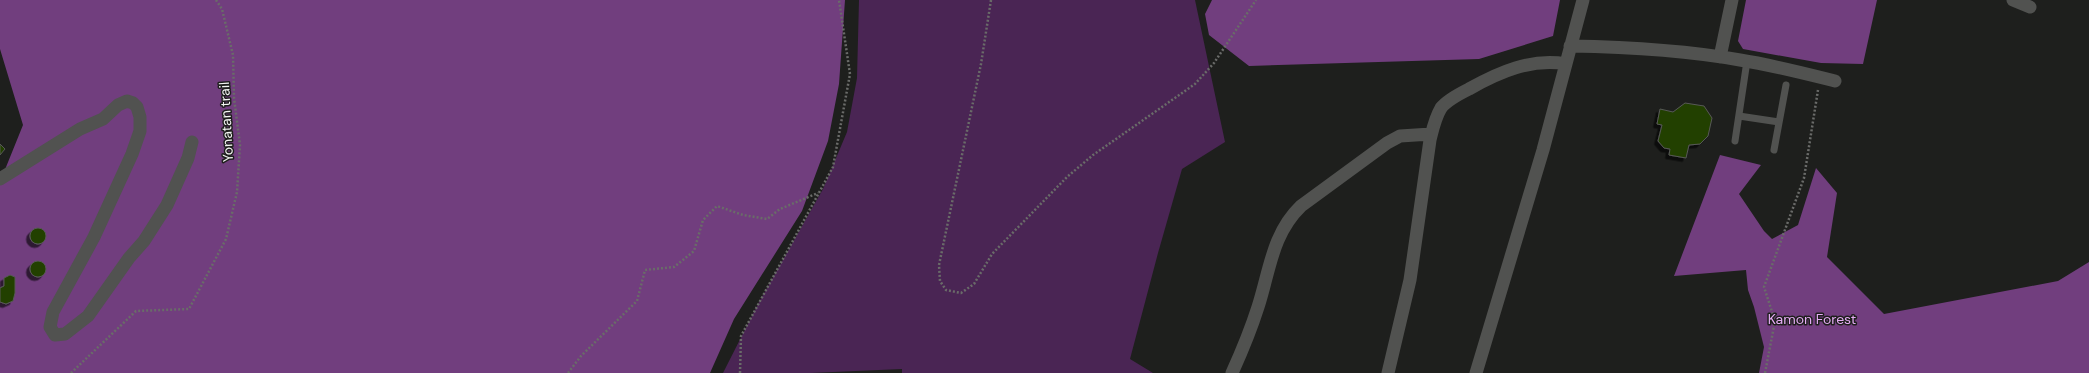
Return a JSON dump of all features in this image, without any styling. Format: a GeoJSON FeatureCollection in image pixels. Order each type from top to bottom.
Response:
{"type":"FeatureCollection","features":[{"type":"Feature","properties":{"kind":"street"},"geometry":{"type":"LineString","coordinates":[[1476,373],[1543,150],[1582,0]]}},
{"type":"Feature","properties":{"kind":"street"},"geometry":{"type":"LineString","coordinates":[[1720,57],[1732,0]]}},
{"type":"Feature","properties":{"kind":"street"},"geometry":{"type":"LineString","coordinates":[[2013,0],[2030,7]]}},
{"type":"Feature","properties":{"kind":"street"},"geometry":{"type":"LineString","coordinates":[[1570,46],[1654,49],[1720,57],[1747,61],[1835,81]]}},
{"type":"Feature","properties":{"kind":"street"},"geometry":{"type":"LineString","coordinates":[[1388,373],[1410,280],[1431,134],[1434,120],[1442,106],[1462,92],[1497,74],[1538,62],[1566,64]]}},
{"type":"Feature","properties":{"kind":"street"},"geometry":{"type":"LineString","coordinates":[[0,179],[80,129],[103,119],[118,105],[127,101],[133,103],[137,107],[140,117],[140,130],[132,154],[94,237],[53,312],[50,327],[55,335],[65,334],[88,316],[125,263],[144,241],[167,205],[188,158],[192,142]]}},
{"type":"Feature","properties":{"kind":"street"},"geometry":{"type":"LineString","coordinates":[[1232,373],[1258,307],[1277,240],[1289,217],[1301,206],[1387,143],[1400,136],[1431,134]]}},
{"type":"Feature","properties":{"kind":"lane"},"geometry":{"type":"LineString","coordinates":[[1735,141],[1747,61]]}},
{"type":"Feature","properties":{"kind":"lane"},"geometry":{"type":"LineString","coordinates":[[1774,150],[1786,85]]}},
{"type":"Feature","properties":{"kind":"lane"},"geometry":{"type":"LineString","coordinates":[[1739,116],[1779,122]]}},
{"type":"Feature","properties":{"kind":"path","name":"Yonatan trail"},"geometry":{"type":"LineString","coordinates":[[71,373],[136,311],[189,309],[226,239],[237,192],[240,145],[234,98],[233,55],[222,9],[216,0]]}},
{"type":"Feature","properties":{"kind":"path"},"geometry":{"type":"LineString","coordinates":[[740,373],[741,336],[832,167],[850,74],[839,0]]}},
{"type":"Feature","properties":{"kind":"path"},"geometry":{"type":"LineString","coordinates":[[991,0],[981,64],[939,265],[940,281],[946,290],[961,294],[974,284],[992,254],[1067,176],[1093,155],[1195,84],[1214,63],[1256,0]]}},
{"type":"Feature","properties":{"kind":"path"},"geometry":{"type":"LineString","coordinates":[[1765,373],[1775,321],[1764,286],[1804,178],[1820,77]]}},
{"type":"Feature","properties":{"kind":"path"},"geometry":{"type":"LineString","coordinates":[[568,373],[581,356],[637,300],[645,270],[674,267],[694,251],[703,220],[717,206],[743,215],[767,219],[780,209],[819,192]]}},
{"type":"Feature","properties":{"kind":"shaded area"},"geometry":{"type":"Polygon","coordinates":[[[859,0],[1195,0],[1225,142],[1182,169],[1130,359],[1153,373],[902,373],[902,369],[810,373],[723,373],[759,302],[823,189],[847,132],[857,78],[859,0]]]}},
{"type":"Feature","properties":{"kind":"green space"},"geometry":{"type":"Polygon","coordinates":[[[0,0],[845,0],[839,84],[828,141],[802,211],[734,319],[710,373],[0,373],[0,182],[23,125],[0,49],[0,0]]]}},
{"type":"Feature","properties":{"kind":"green space"},"geometry":{"type":"Polygon","coordinates":[[[1212,0],[1560,0],[1553,36],[1479,59],[1249,66],[1209,35],[1205,14],[1212,0]]]}},
{"type":"Feature","properties":{"kind":"green space"},"geometry":{"type":"Polygon","coordinates":[[[1746,0],[1877,0],[1863,64],[1821,63],[1743,49],[1738,41],[1746,0]]]}},
{"type":"Feature","properties":{"kind":"green space","name":"Kamon Forest"},"geometry":{"type":"Polygon","coordinates":[[[1720,155],[1761,165],[1739,194],[1764,231],[1772,239],[1798,225],[1816,168],[1837,193],[1827,257],[1884,314],[2058,281],[2089,262],[2089,373],[1759,373],[1764,347],[1748,290],[1746,270],[1674,276],[1720,155]]]}},
{"type":"Feature","properties":{"kind":"building"},"geometry":{"type":"Polygon","coordinates":[[[1685,103],[1704,106],[1712,118],[1708,136],[1700,144],[1689,145],[1686,158],[1669,155],[1670,149],[1664,148],[1658,141],[1662,125],[1657,124],[1660,109],[1673,112],[1685,103]]]}},
{"type":"Feature","properties":{"kind":"building"},"geometry":{"type":"Polygon","coordinates":[[[0,144],[5,149],[0,155],[0,144]]]}},
{"type":"Feature","properties":{"kind":"building"},"geometry":{"type":"Polygon","coordinates":[[[38,228],[45,233],[46,236],[41,243],[38,244],[31,239],[30,236],[35,229],[38,228]]]}},
{"type":"Feature","properties":{"kind":"building"},"geometry":{"type":"Polygon","coordinates":[[[35,261],[41,261],[46,266],[44,275],[41,277],[35,277],[30,272],[30,266],[35,261]]]}},
{"type":"Feature","properties":{"kind":"building"},"geometry":{"type":"Polygon","coordinates":[[[10,275],[15,277],[15,293],[13,301],[6,304],[0,302],[0,288],[4,286],[4,278],[10,275]]]}}]}
